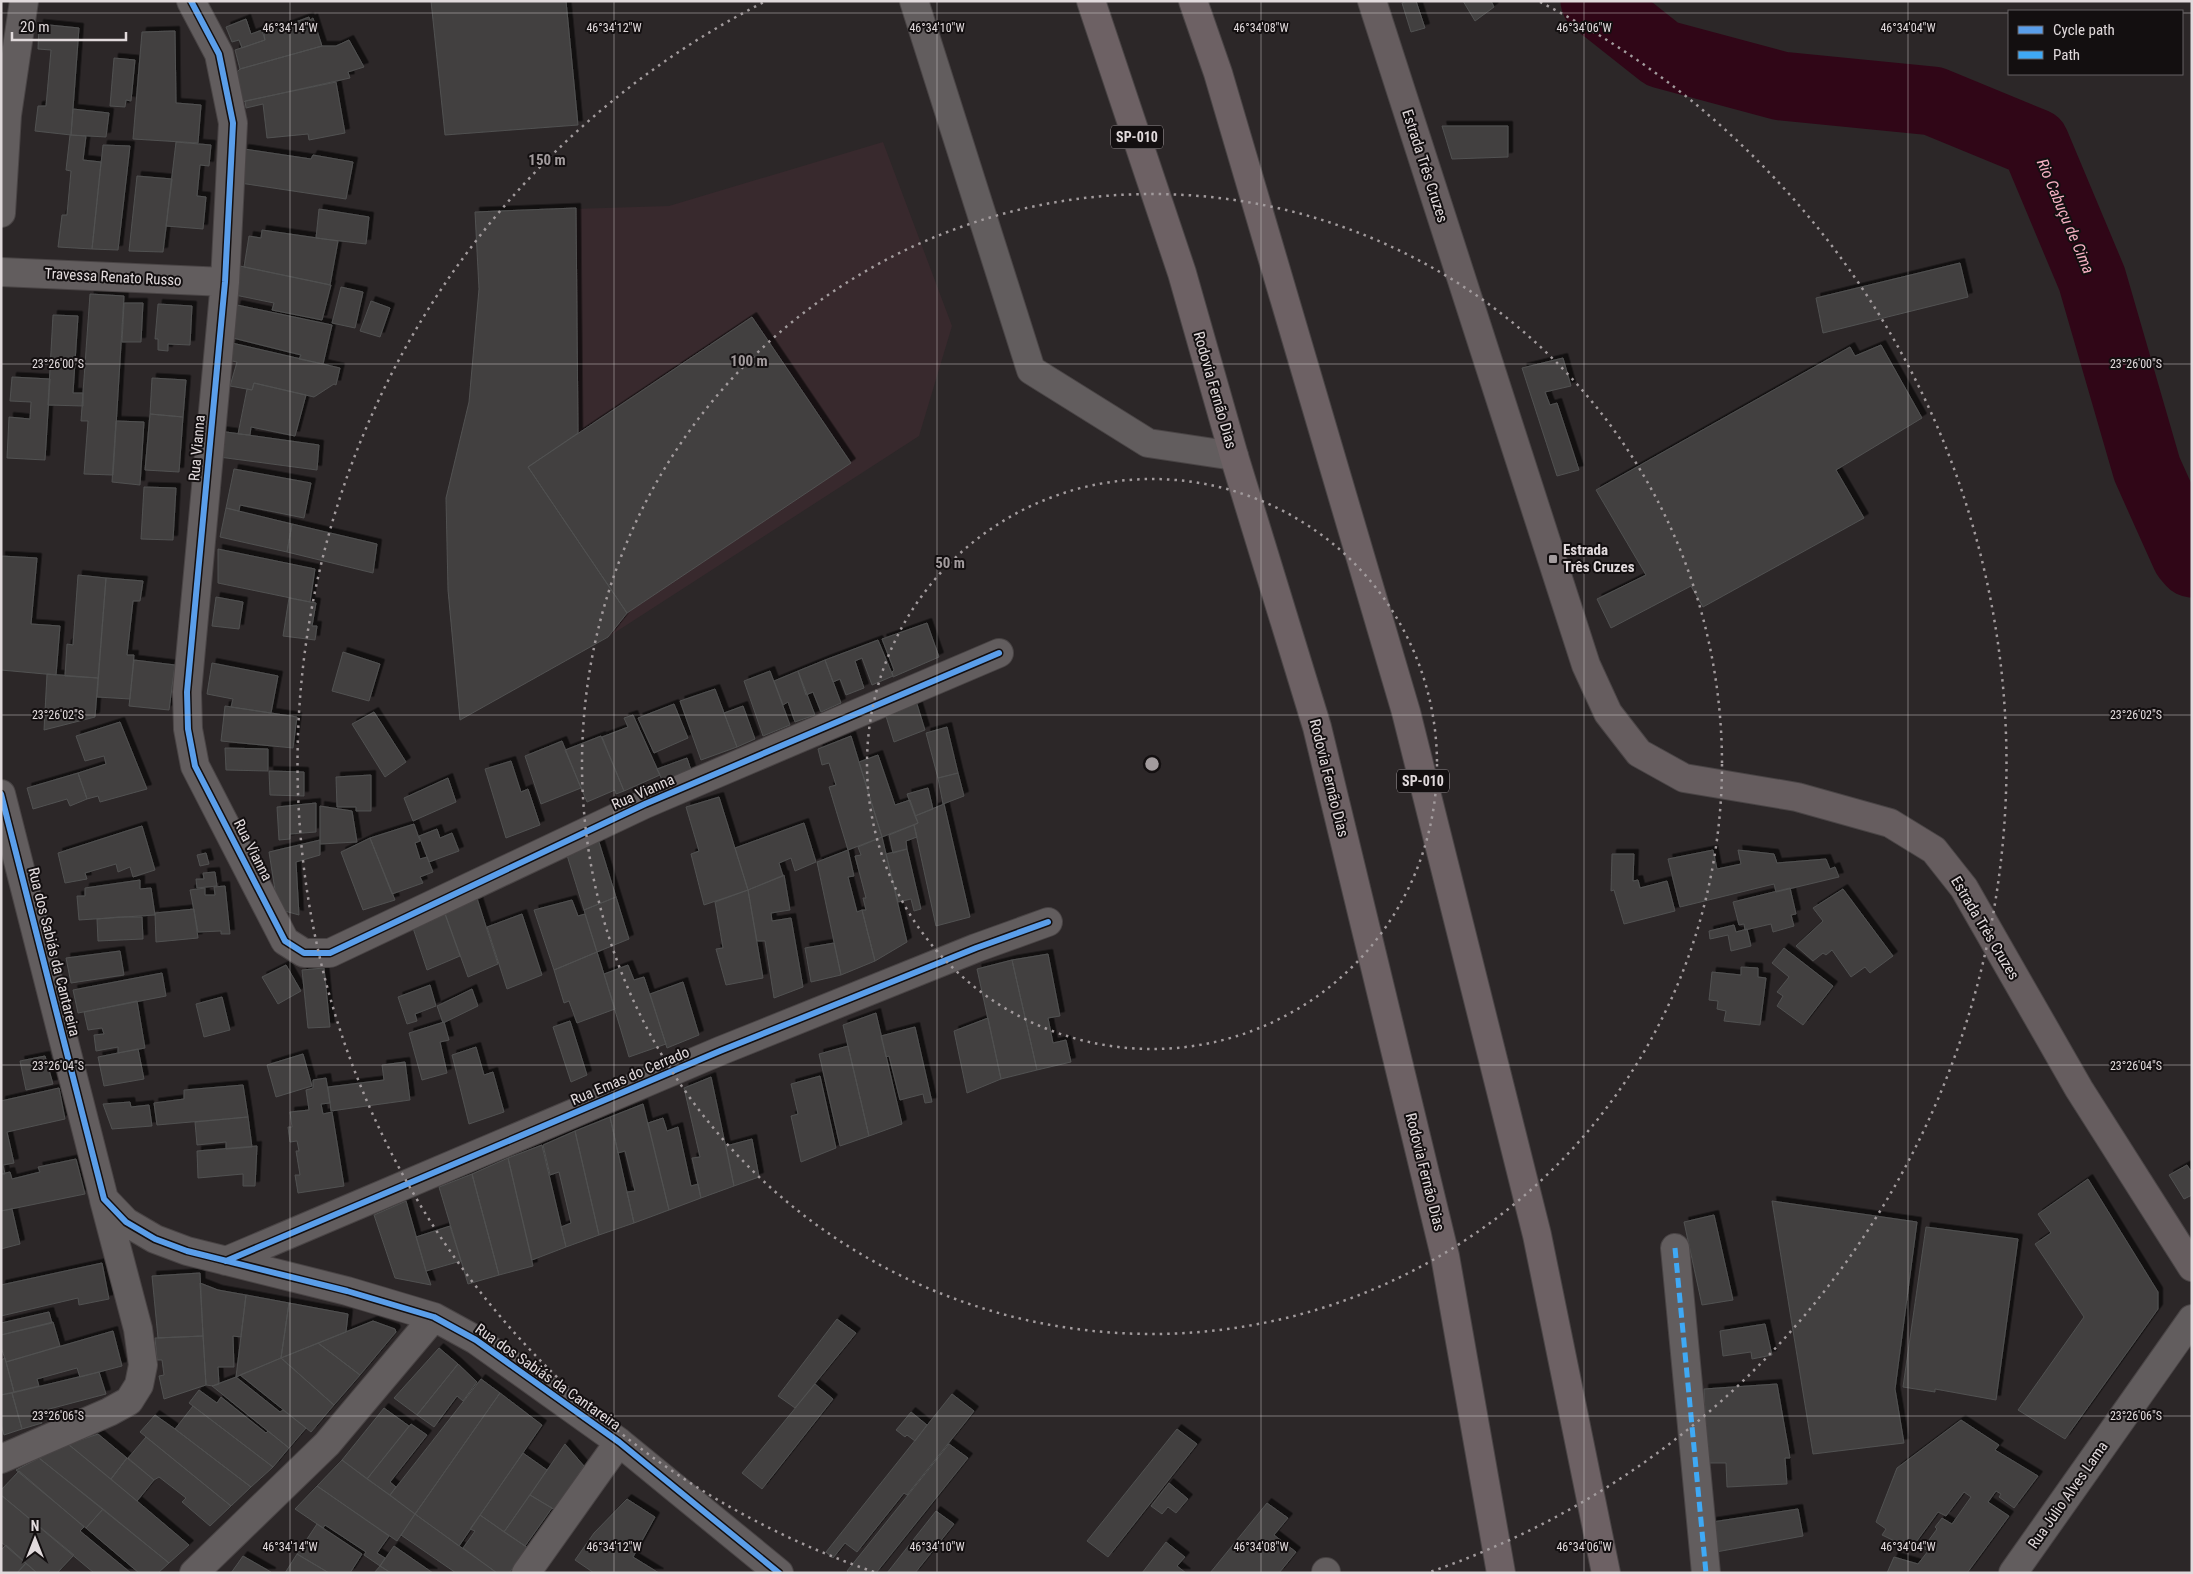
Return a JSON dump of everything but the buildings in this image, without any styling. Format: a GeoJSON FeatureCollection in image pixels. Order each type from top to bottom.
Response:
{"type":"FeatureCollection","features":[{"type":"Feature","properties":{"kind":"highway","name":"Rodovia Fernão Dias"},"geometry":{"type":"LineString","coordinates":[[1091,1],[1182,274],[1234,456],[1317,727],[1443,1246],[1501,1573]]}},
{"type":"Feature","properties":{"kind":"highway","name":"SP-010"},"geometry":{"type":"LineString","coordinates":[[1193,1],[1220,82],[1406,712],[1537,1235],[1606,1573]]}},
{"type":"Feature","properties":{"kind":"main road","name":"Estrada Três Cruzes"},"geometry":{"type":"LineString","coordinates":[[1372,1],[1586,665],[1608,713],[1639,753],[1684,778],[1797,797],[1890,823],[1934,850],[1964,888],[2079,1089],[2192,1267]]}},
{"type":"Feature","properties":{"kind":"street"},"geometry":{"type":"LineString","coordinates":[[1,213],[4,115],[24,1]]}},
{"type":"Feature","properties":{"kind":"street","name":"Rua Vianna"},"geometry":{"type":"LineString","coordinates":[[191,1],[219,54],[233,123],[225,282],[187,692],[188,729],[195,766],[285,941],[304,953],[330,953],[645,804],[999,653]]}},
{"type":"Feature","properties":{"kind":"street"},"geometry":{"type":"LineString","coordinates":[[914,1],[1031,370],[1148,443],[1234,456]]}},
{"type":"Feature","properties":{"kind":"street","name":"Travessa Renato Russo"},"geometry":{"type":"LineString","coordinates":[[1,272],[225,282]]}},
{"type":"Feature","properties":{"kind":"street","name":"Rua dos Sabiás da Cantareira"},"geometry":{"type":"LineString","coordinates":[[1,794],[104,1199],[126,1222],[155,1239],[187,1251],[347,1291],[434,1318],[476,1340],[619,1442],[779,1573]]}},
{"type":"Feature","properties":{"kind":"street","name":"Rua Emas do Cerrado"},"geometry":{"type":"LineString","coordinates":[[226,1261],[720,1051],[976,948],[1048,922]]}},
{"type":"Feature","properties":{"kind":"street"},"geometry":{"type":"LineString","coordinates":[[1,1459],[122,1405],[129,1401],[139,1385],[142,1365],[138,1330],[104,1199]]}},
{"type":"Feature","properties":{"kind":"street"},"geometry":{"type":"LineString","coordinates":[[1675,1248],[1706,1573]]}},
{"type":"Feature","properties":{"kind":"street"},"geometry":{"type":"LineString","coordinates":[[194,1573],[327,1444],[434,1318]]}},
{"type":"Feature","properties":{"kind":"street","name":"Rua Júlio Alves Lama"},"geometry":{"type":"LineString","coordinates":[[2013,1573],[2192,1318]]}},
{"type":"Feature","properties":{"kind":"street"},"geometry":{"type":"LineString","coordinates":[[526,1573],[619,1442]]}},
{"type":"Feature","properties":{"kind":"shaded area"},"geometry":{"type":"Polygon","coordinates":[[[883,142],[952,326],[919,436],[608,637],[460,720],[448,590],[446,498],[469,402],[479,289],[475,212],[669,206],[883,142]]]}},
{"type":"Feature","properties":{"kind":"waterway","name":"Rio Cabuçu de Cima"},"geometry":{"type":"LineString","coordinates":[[1595,1],[1662,54],[1781,86],[1933,101],[2035,143],[2092,279],[2147,469],[2186,556],[2192,563]]}},
{"type":"Feature","properties":{"kind":"marked path"},"geometry":{"type":"LineString","coordinates":[[1675,1248],[1706,1573]]}},
{"type":"Feature","properties":{"kind":"cycle path"},"geometry":{"type":"LineString","coordinates":[[191,1],[219,54],[233,123],[225,282],[187,692],[188,729],[195,766],[285,941],[304,953],[330,953],[645,804],[999,653]]}},
{"type":"Feature","properties":{"kind":"cycle path"},"geometry":{"type":"LineString","coordinates":[[1,794],[104,1199],[126,1222],[155,1239],[187,1251],[347,1291],[434,1317],[476,1340],[619,1442],[779,1573]]}},
{"type":"Feature","properties":{"kind":"cycle path"},"geometry":{"type":"LineString","coordinates":[[226,1261],[720,1051],[976,948],[1048,922]]}},
{"type":"Feature","properties":{"kind":"place","name":"Estrada Três Cruzes"},"geometry":{"type":"Point","coordinates":[1553,559]}}]}
